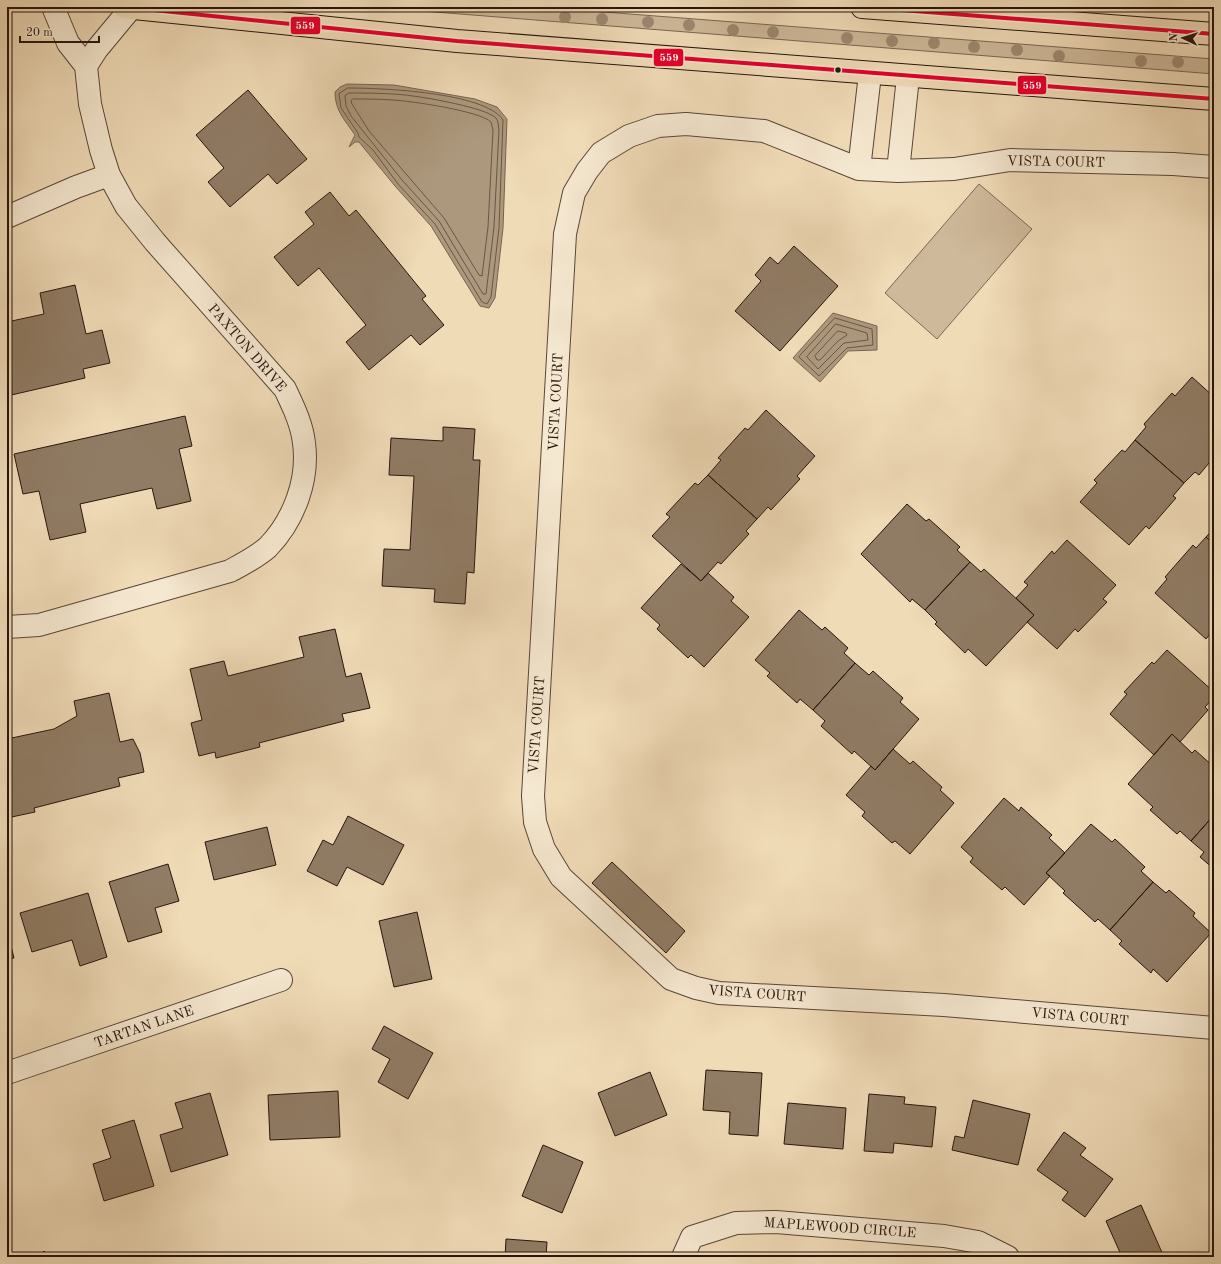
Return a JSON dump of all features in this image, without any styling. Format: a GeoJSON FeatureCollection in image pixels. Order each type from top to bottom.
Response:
{"type":"FeatureCollection","features":[{"type":"Feature","properties":{"kind":"main road"},"geometry":{"type":"LineString","coordinates":[[127,7],[457,41],[908,77],[1214,99]]}},
{"type":"Feature","properties":{"kind":"main road"},"geometry":{"type":"LineString","coordinates":[[862,7],[1214,34]]}},
{"type":"Feature","properties":{"kind":"street"},"geometry":{"type":"LineString","coordinates":[[53,7],[68,43],[86,66],[127,7]]}},
{"type":"Feature","properties":{"kind":"street","name":"PAXTON DRIVE"},"geometry":{"type":"LineString","coordinates":[[7,627],[39,625],[230,571],[257,556],[268,547],[280,532],[296,504],[303,478],[304,444],[302,429],[294,407],[285,389],[155,242],[126,206],[109,175],[90,104],[86,66]]}},
{"type":"Feature","properties":{"kind":"street"},"geometry":{"type":"LineString","coordinates":[[859,169],[870,74]]}},
{"type":"Feature","properties":{"kind":"street"},"geometry":{"type":"LineString","coordinates":[[898,171],[908,77]]}},
{"type":"Feature","properties":{"kind":"street","name":"VISTA COURT"},"geometry":{"type":"LineString","coordinates":[[1214,167],[1165,164],[1010,160],[954,169],[898,171],[859,169],[764,131],[686,124],[658,126],[630,136],[601,153],[587,170],[574,193],[565,234],[533,796],[535,822],[544,849],[560,877],[671,979],[696,988],[719,993],[944,1006],[1214,1028]]}},
{"type":"Feature","properties":{"kind":"street"},"geometry":{"type":"LineString","coordinates":[[7,217],[76,187],[109,175]]}},
{"type":"Feature","properties":{"kind":"street","name":"TARTAN LANE"},"geometry":{"type":"LineString","coordinates":[[7,1073],[281,980]]}},
{"type":"Feature","properties":{"kind":"street","name":"MAPLEWOOD CIRCLE"},"geometry":{"type":"LineString","coordinates":[[683,1257],[692,1237],[736,1223],[776,1222],[944,1236],[978,1242],[1008,1257]]}},
{"type":"Feature","properties":{"kind":"shaded area"},"geometry":{"type":"Polygon","coordinates":[[[372,7],[539,7],[1214,59],[1214,74],[372,7]]]}},
{"type":"Feature","properties":{"kind":"shaded area"},"geometry":{"type":"Polygon","coordinates":[[[979,184],[1032,229],[937,339],[885,293],[979,184]]]}},
{"type":"Feature","properties":{"kind":"water"},"geometry":{"type":"Polygon","coordinates":[[[347,84],[394,85],[475,99],[497,107],[507,119],[503,228],[495,298],[489,308],[480,306],[431,226],[395,186],[359,142],[355,142],[349,147],[355,135],[344,120],[335,99],[335,92],[340,87],[347,84]]]}},
{"type":"Feature","properties":{"kind":"water"},"geometry":{"type":"Polygon","coordinates":[[[833,313],[877,326],[877,350],[848,351],[820,382],[793,358],[833,313]]]}},
{"type":"Feature","properties":{"kind":"building"},"geometry":{"type":"Polygon","coordinates":[[[248,90],[307,159],[277,184],[268,174],[230,207],[208,182],[224,168],[196,135],[248,90]]]}},
{"type":"Feature","properties":{"kind":"building"},"geometry":{"type":"Polygon","coordinates":[[[330,192],[349,216],[356,210],[426,296],[422,299],[444,325],[420,345],[411,335],[369,370],[346,342],[366,325],[319,268],[298,286],[274,257],[314,224],[305,212],[330,192]]]}},
{"type":"Feature","properties":{"kind":"building"},"geometry":{"type":"Polygon","coordinates":[[[794,246],[838,286],[780,351],[735,311],[761,281],[755,275],[770,257],[778,264],[794,246]]]}},
{"type":"Feature","properties":{"kind":"building"},"geometry":{"type":"Polygon","coordinates":[[[75,285],[86,334],[102,330],[110,363],[83,369],[85,378],[7,396],[7,322],[44,314],[40,293],[75,285]]]}},
{"type":"Feature","properties":{"kind":"building"},"geometry":{"type":"Polygon","coordinates":[[[1192,377],[1214,397],[1214,457],[1199,475],[1195,472],[1184,483],[1135,440],[1146,427],[1144,424],[1172,393],[1175,396],[1192,377]]]}},
{"type":"Feature","properties":{"kind":"building"},"geometry":{"type":"Polygon","coordinates":[[[766,410],[815,456],[797,476],[800,479],[771,510],[768,507],[757,519],[708,475],[721,460],[718,458],[745,428],[748,430],[766,410]]]}},
{"type":"Feature","properties":{"kind":"building"},"geometry":{"type":"Polygon","coordinates":[[[185,416],[192,446],[179,449],[191,501],[157,509],[152,488],[80,504],[86,532],[50,540],[39,491],[23,494],[14,454],[185,416]]]}},
{"type":"Feature","properties":{"kind":"building"},"geometry":{"type":"Polygon","coordinates":[[[443,427],[475,429],[473,460],[480,460],[474,573],[467,572],[465,604],[434,602],[435,589],[382,586],[384,549],[410,550],[414,476],[389,475],[391,438],[443,441],[443,427]]]}},
{"type":"Feature","properties":{"kind":"building"},"geometry":{"type":"Polygon","coordinates":[[[1135,440],[1184,483],[1173,496],[1176,498],[1149,529],[1146,526],[1129,545],[1080,502],[1097,483],[1094,480],[1122,450],[1125,452],[1135,440]]]}},
{"type":"Feature","properties":{"kind":"building"},"geometry":{"type":"Polygon","coordinates":[[[708,475],[757,519],[746,531],[749,534],[721,564],[718,562],[701,581],[652,536],[670,517],[666,514],[695,483],[698,485],[708,475]]]}},
{"type":"Feature","properties":{"kind":"building"},"geometry":{"type":"Polygon","coordinates":[[[907,504],[926,521],[929,519],[960,547],[957,550],[970,562],[925,610],[912,599],[910,602],[861,554],[907,504]]]}},
{"type":"Feature","properties":{"kind":"building"},"geometry":{"type":"Polygon","coordinates":[[[1214,528],[1214,545],[1206,537],[1214,528]]]}},
{"type":"Feature","properties":{"kind":"building"},"geometry":{"type":"Polygon","coordinates":[[[1206,537],[1214,545],[1214,629],[1206,639],[1155,593],[1167,579],[1165,577],[1193,545],[1196,548],[1206,537]]]}},
{"type":"Feature","properties":{"kind":"building"},"geometry":{"type":"Polygon","coordinates":[[[1067,540],[1116,585],[1103,599],[1107,602],[1078,632],[1075,629],[1057,649],[1027,622],[1034,615],[1016,598],[1028,585],[1024,582],[1052,551],[1054,554],[1067,540]]]}},
{"type":"Feature","properties":{"kind":"building"},"geometry":{"type":"Polygon","coordinates":[[[970,562],[981,572],[984,569],[1034,615],[986,666],[968,649],[965,653],[935,624],[937,622],[925,610],[970,562]]]}},
{"type":"Feature","properties":{"kind":"building"},"geometry":{"type":"Polygon","coordinates":[[[681,564],[701,581],[708,573],[734,597],[731,601],[749,617],[704,667],[691,655],[688,658],[657,629],[660,625],[641,608],[681,564]]]}},
{"type":"Feature","properties":{"kind":"building"},"geometry":{"type":"Polygon","coordinates":[[[799,610],[822,630],[825,627],[848,648],[844,653],[855,663],[813,710],[800,699],[797,703],[767,676],[770,673],[755,660],[799,610]]]}},
{"type":"Feature","properties":{"kind":"building"},"geometry":{"type":"Polygon","coordinates":[[[335,629],[346,677],[361,673],[370,708],[342,714],[344,721],[259,743],[260,747],[216,758],[215,752],[199,756],[191,723],[202,720],[190,669],[224,661],[228,676],[304,657],[299,637],[335,629]]]}},
{"type":"Feature","properties":{"kind":"building"},"geometry":{"type":"Polygon","coordinates":[[[1167,650],[1214,692],[1214,697],[1205,707],[1208,710],[1180,742],[1172,734],[1154,755],[1110,714],[1127,694],[1124,692],[1152,662],[1154,664],[1167,650]]]}},
{"type":"Feature","properties":{"kind":"building"},"geometry":{"type":"Polygon","coordinates":[[[855,663],[869,675],[873,671],[903,698],[900,702],[919,719],[875,770],[854,751],[852,754],[821,726],[825,721],[813,710],[855,663]]]}},
{"type":"Feature","properties":{"kind":"building"},"geometry":{"type":"Polygon","coordinates":[[[109,693],[120,742],[133,739],[140,753],[144,772],[118,778],[120,786],[34,808],[35,812],[7,818],[7,739],[54,729],[77,716],[74,701],[109,693]]]}},
{"type":"Feature","properties":{"kind":"building"},"geometry":{"type":"Polygon","coordinates":[[[1172,734],[1192,753],[1195,750],[1214,767],[1214,815],[1191,841],[1180,831],[1177,834],[1150,810],[1153,807],[1128,784],[1172,734]]]}},
{"type":"Feature","properties":{"kind":"building"},"geometry":{"type":"Polygon","coordinates":[[[893,749],[910,764],[913,761],[942,787],[940,790],[954,803],[910,854],[895,841],[892,843],[862,816],[865,812],[846,795],[871,766],[875,770],[893,749]]]}},
{"type":"Feature","properties":{"kind":"building"},"geometry":{"type":"Polygon","coordinates":[[[1004,798],[1019,811],[1021,807],[1052,835],[1049,838],[1065,853],[1046,873],[1050,876],[1024,905],[1005,887],[1002,890],[970,862],[973,858],[961,847],[1004,798]]]}},
{"type":"Feature","properties":{"kind":"building"},"geometry":{"type":"Polygon","coordinates":[[[1214,815],[1214,869],[1200,857],[1204,852],[1191,841],[1214,815]]]}},
{"type":"Feature","properties":{"kind":"building"},"geometry":{"type":"Polygon","coordinates":[[[348,816],[404,845],[383,885],[347,867],[337,886],[307,871],[323,840],[333,845],[348,816]]]}},
{"type":"Feature","properties":{"kind":"building"},"geometry":{"type":"Polygon","coordinates":[[[1091,824],[1112,842],[1115,839],[1145,867],[1141,871],[1153,882],[1110,930],[1098,919],[1095,922],[1063,893],[1065,891],[1046,873],[1091,824]]]}},
{"type":"Feature","properties":{"kind":"building"},"geometry":{"type":"Polygon","coordinates":[[[267,827],[276,865],[214,880],[205,842],[267,827]]]}},
{"type":"Feature","properties":{"kind":"building"},"geometry":{"type":"Polygon","coordinates":[[[612,862],[685,931],[666,953],[592,883],[612,862]]]}},
{"type":"Feature","properties":{"kind":"building"},"geometry":{"type":"Polygon","coordinates":[[[168,864],[179,901],[155,908],[162,932],[128,942],[109,882],[168,864]]]}},
{"type":"Feature","properties":{"kind":"building"},"geometry":{"type":"Polygon","coordinates":[[[1153,882],[1166,893],[1169,890],[1195,913],[1193,916],[1211,933],[1167,982],[1153,969],[1151,973],[1119,944],[1122,941],[1110,930],[1153,882]]]}},
{"type":"Feature","properties":{"kind":"building"},"geometry":{"type":"Polygon","coordinates":[[[88,893],[107,957],[80,966],[72,940],[32,952],[20,913],[88,893]]]}},
{"type":"Feature","properties":{"kind":"building"},"geometry":{"type":"Polygon","coordinates":[[[417,912],[432,979],[394,987],[379,921],[417,912]]]}},
{"type":"Feature","properties":{"kind":"building"},"geometry":{"type":"Polygon","coordinates":[[[7,930],[14,958],[7,959],[7,930]]]}},
{"type":"Feature","properties":{"kind":"building"},"geometry":{"type":"Polygon","coordinates":[[[384,1026],[433,1053],[408,1099],[378,1082],[390,1059],[372,1049],[384,1026]]]}},
{"type":"Feature","properties":{"kind":"building"},"geometry":{"type":"Polygon","coordinates":[[[706,1070],[762,1073],[758,1136],[729,1134],[730,1112],[703,1110],[706,1070]]]}},
{"type":"Feature","properties":{"kind":"building"},"geometry":{"type":"Polygon","coordinates":[[[650,1072],[667,1115],[615,1136],[598,1093],[650,1072]]]}},
{"type":"Feature","properties":{"kind":"building"},"geometry":{"type":"Polygon","coordinates":[[[338,1091],[340,1137],[270,1140],[268,1095],[338,1091]]]}},
{"type":"Feature","properties":{"kind":"building"},"geometry":{"type":"Polygon","coordinates":[[[210,1093],[228,1155],[171,1172],[160,1135],[183,1128],[175,1103],[210,1093]]]}},
{"type":"Feature","properties":{"kind":"building"},"geometry":{"type":"Polygon","coordinates":[[[869,1094],[905,1097],[904,1104],[936,1107],[932,1147],[894,1143],[893,1153],[864,1151],[869,1094]]]}},
{"type":"Feature","properties":{"kind":"building"},"geometry":{"type":"Polygon","coordinates":[[[973,1100],[1030,1114],[1018,1165],[952,1150],[955,1136],[964,1138],[973,1100]]]}},
{"type":"Feature","properties":{"kind":"building"},"geometry":{"type":"Polygon","coordinates":[[[788,1103],[846,1108],[843,1149],[784,1144],[788,1103]]]}},
{"type":"Feature","properties":{"kind":"building"},"geometry":{"type":"Polygon","coordinates":[[[134,1120],[154,1186],[104,1201],[93,1164],[111,1158],[102,1130],[134,1120]]]}},
{"type":"Feature","properties":{"kind":"building"},"geometry":{"type":"Polygon","coordinates":[[[1064,1132],[1086,1148],[1080,1155],[1113,1179],[1085,1217],[1062,1200],[1068,1192],[1037,1170],[1064,1132]]]}},
{"type":"Feature","properties":{"kind":"building"},"geometry":{"type":"Polygon","coordinates":[[[543,1145],[583,1162],[562,1213],[522,1196],[543,1145]]]}},
{"type":"Feature","properties":{"kind":"building"},"geometry":{"type":"Polygon","coordinates":[[[1141,1205],[1164,1257],[1122,1257],[1106,1221],[1141,1205]]]}},
{"type":"Feature","properties":{"kind":"building"},"geometry":{"type":"Polygon","coordinates":[[[506,1239],[547,1242],[546,1257],[505,1257],[506,1239]]]}},
{"type":"Feature","properties":{"kind":"building"},"geometry":{"type":"Polygon","coordinates":[[[44,1251],[50,1257],[38,1257],[44,1251]]]}},
{"type":"Feature","properties":{"kind":"transit line","name":"559"},"geometry":{"type":"LineString","coordinates":[[124,7],[457,41],[1214,99]]}},
{"type":"Feature","properties":{"kind":"transit line","name":"559"},"geometry":{"type":"LineString","coordinates":[[862,7],[1214,34]]}}]}
